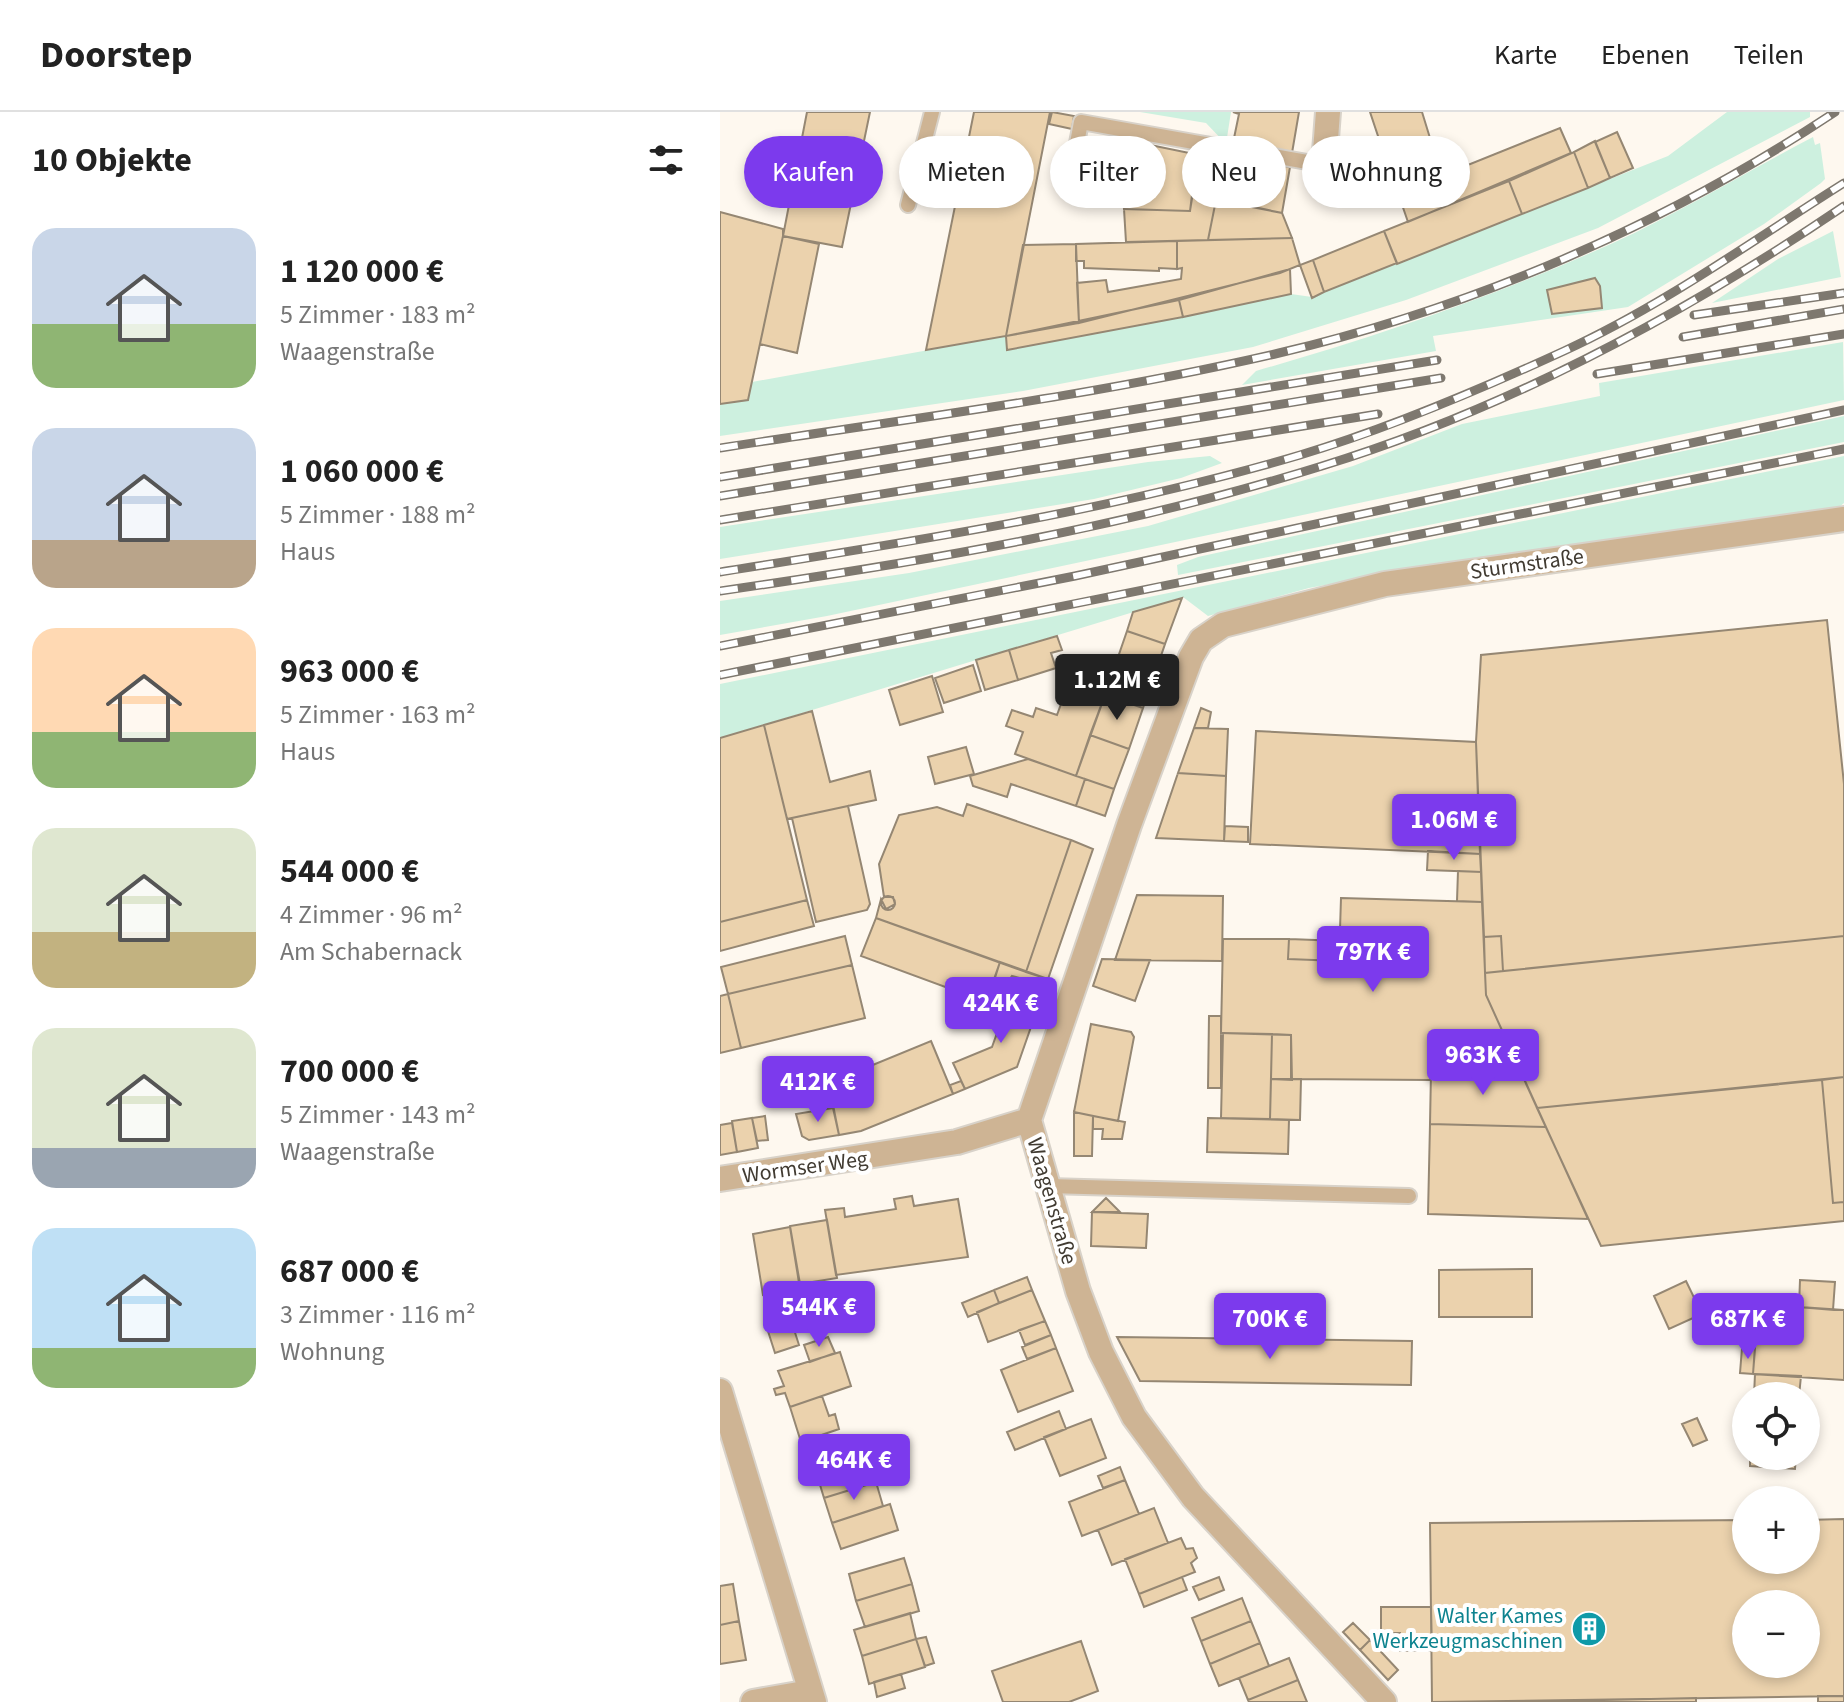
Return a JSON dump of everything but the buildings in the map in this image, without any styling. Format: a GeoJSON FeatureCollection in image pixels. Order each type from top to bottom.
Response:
{"type":"FeatureCollection","features":[{"type":"Feature","properties":{"kind":"street"},"geometry":{"type":"LineString","coordinates":[[1328,112],[1328,136]]}},
{"type":"Feature","properties":{"kind":"street","name":"Sturmstraße"},"geometry":{"type":"LineString","coordinates":[[1214,630],[1234,621],[1385,584],[1844,519]]}},
{"type":"Feature","properties":{"kind":"street","name":"Waagenstraße"},"geometry":{"type":"LineString","coordinates":[[1214,630],[1201,640],[1191,657],[1129,825],[1029,1120],[1083,1303],[1101,1352],[1134,1417],[1193,1497],[1384,1702]]}},
{"type":"Feature","properties":{"kind":"street","name":"Wormser Weg"},"geometry":{"type":"LineString","coordinates":[[720,1179],[957,1142],[1029,1120]]}},
{"type":"Feature","properties":{"kind":"street"},"geometry":{"type":"LineString","coordinates":[[720,1391],[812,1697],[753,1702]]}},
{"type":"Feature","properties":{"kind":"lane"},"geometry":{"type":"LineString","coordinates":[[926,136],[932,112]]}},
{"type":"Feature","properties":{"kind":"lane"},"geometry":{"type":"LineString","coordinates":[[1078,136],[1081,122],[1146,136]]}},
{"type":"Feature","properties":{"kind":"lane"},"geometry":{"type":"LineString","coordinates":[[1166,140],[1302,170]]}},
{"type":"Feature","properties":{"kind":"lane"},"geometry":{"type":"LineString","coordinates":[[1048,1186],[1409,1196]]}},
{"type":"Feature","properties":{"kind":"green space"},"geometry":{"type":"Polygon","coordinates":[[[1140,112],[1231,112],[1227,136],[1218,136],[1206,123],[1140,112]]]}},
{"type":"Feature","properties":{"kind":"green space"},"geometry":{"type":"Polygon","coordinates":[[[1727,112],[1810,112],[1810,117],[1598,228],[1406,300],[1253,347],[1023,391],[720,436],[720,404],[748,400],[752,382],[1006,336],[1008,350],[1291,294],[1312,297],[1668,156],[1727,112]]]}},
{"type":"Feature","properties":{"kind":"green space"},"geometry":{"type":"Polygon","coordinates":[[[1813,137],[1815,145],[1820,143],[1825,179],[1821,183],[1764,224],[1628,307],[1433,336],[1436,351],[1242,385],[1256,371],[1437,313],[1570,262],[1664,218],[1813,137]]]}},
{"type":"Feature","properties":{"kind":"green space"},"geometry":{"type":"Polygon","coordinates":[[[1833,231],[1841,277],[1712,303],[1778,259],[1833,231]]]}},
{"type":"Feature","properties":{"kind":"green space"},"geometry":{"type":"Polygon","coordinates":[[[1843,342],[1844,400],[827,616],[720,635],[720,601],[909,573],[1148,526],[1353,466],[1462,424],[1600,396],[1599,383],[1843,342]]]}},
{"type":"Feature","properties":{"kind":"green space"},"geometry":{"type":"Polygon","coordinates":[[[1844,416],[1844,442],[1178,575],[1177,565],[1198,557],[1844,416]]]}},
{"type":"Feature","properties":{"kind":"green space"},"geometry":{"type":"Polygon","coordinates":[[[1210,456],[1222,463],[1181,478],[1094,499],[720,559],[720,527],[1148,462],[1210,456]]]}},
{"type":"Feature","properties":{"kind":"green space"},"geometry":{"type":"Polygon","coordinates":[[[1844,456],[1844,503],[1837,509],[1391,573],[1309,588],[1208,616],[1183,597],[720,738],[720,684],[1844,456]]]}},
{"type":"Feature","properties":{"kind":"railway"},"geometry":{"type":"LineString","coordinates":[[720,448],[1140,382],[1279,353],[1352,334],[1425,312],[1568,257],[1705,190],[1835,112]]}},
{"type":"Feature","properties":{"kind":"railway"},"geometry":{"type":"LineString","coordinates":[[720,572],[939,536],[1157,493],[1300,455],[1367,433],[1467,394],[1601,333],[1707,272],[1844,183]]}},
{"type":"Feature","properties":{"kind":"railway"},"geometry":{"type":"LineString","coordinates":[[720,591],[948,555],[1099,525],[1248,488],[1391,443],[1459,417],[1592,356],[1721,285],[1844,206]]}},
{"type":"Feature","properties":{"kind":"railway"},"geometry":{"type":"LineString","coordinates":[[1694,315],[1844,293]]}},
{"type":"Feature","properties":{"kind":"railway"},"geometry":{"type":"LineString","coordinates":[[1683,337],[1844,309]]}},
{"type":"Feature","properties":{"kind":"railway"},"geometry":{"type":"LineString","coordinates":[[1597,374],[1844,334]]}},
{"type":"Feature","properties":{"kind":"railway"},"geometry":{"type":"LineString","coordinates":[[720,477],[1437,360]]}},
{"type":"Feature","properties":{"kind":"railway"},"geometry":{"type":"LineString","coordinates":[[720,496],[1441,378]]}},
{"type":"Feature","properties":{"kind":"railway"},"geometry":{"type":"LineString","coordinates":[[720,646],[1075,576],[1844,410]]}},
{"type":"Feature","properties":{"kind":"railway"},"geometry":{"type":"LineString","coordinates":[[720,520],[1378,414]]}},
{"type":"Feature","properties":{"kind":"railway"},"geometry":{"type":"LineString","coordinates":[[720,675],[1844,449]]}},
{"type":"Feature","properties":{"kind":"place","name":"Walter Kames Werkzeugmaschinen"},"geometry":{"type":"Point","coordinates":[1589,1629]}}]}
